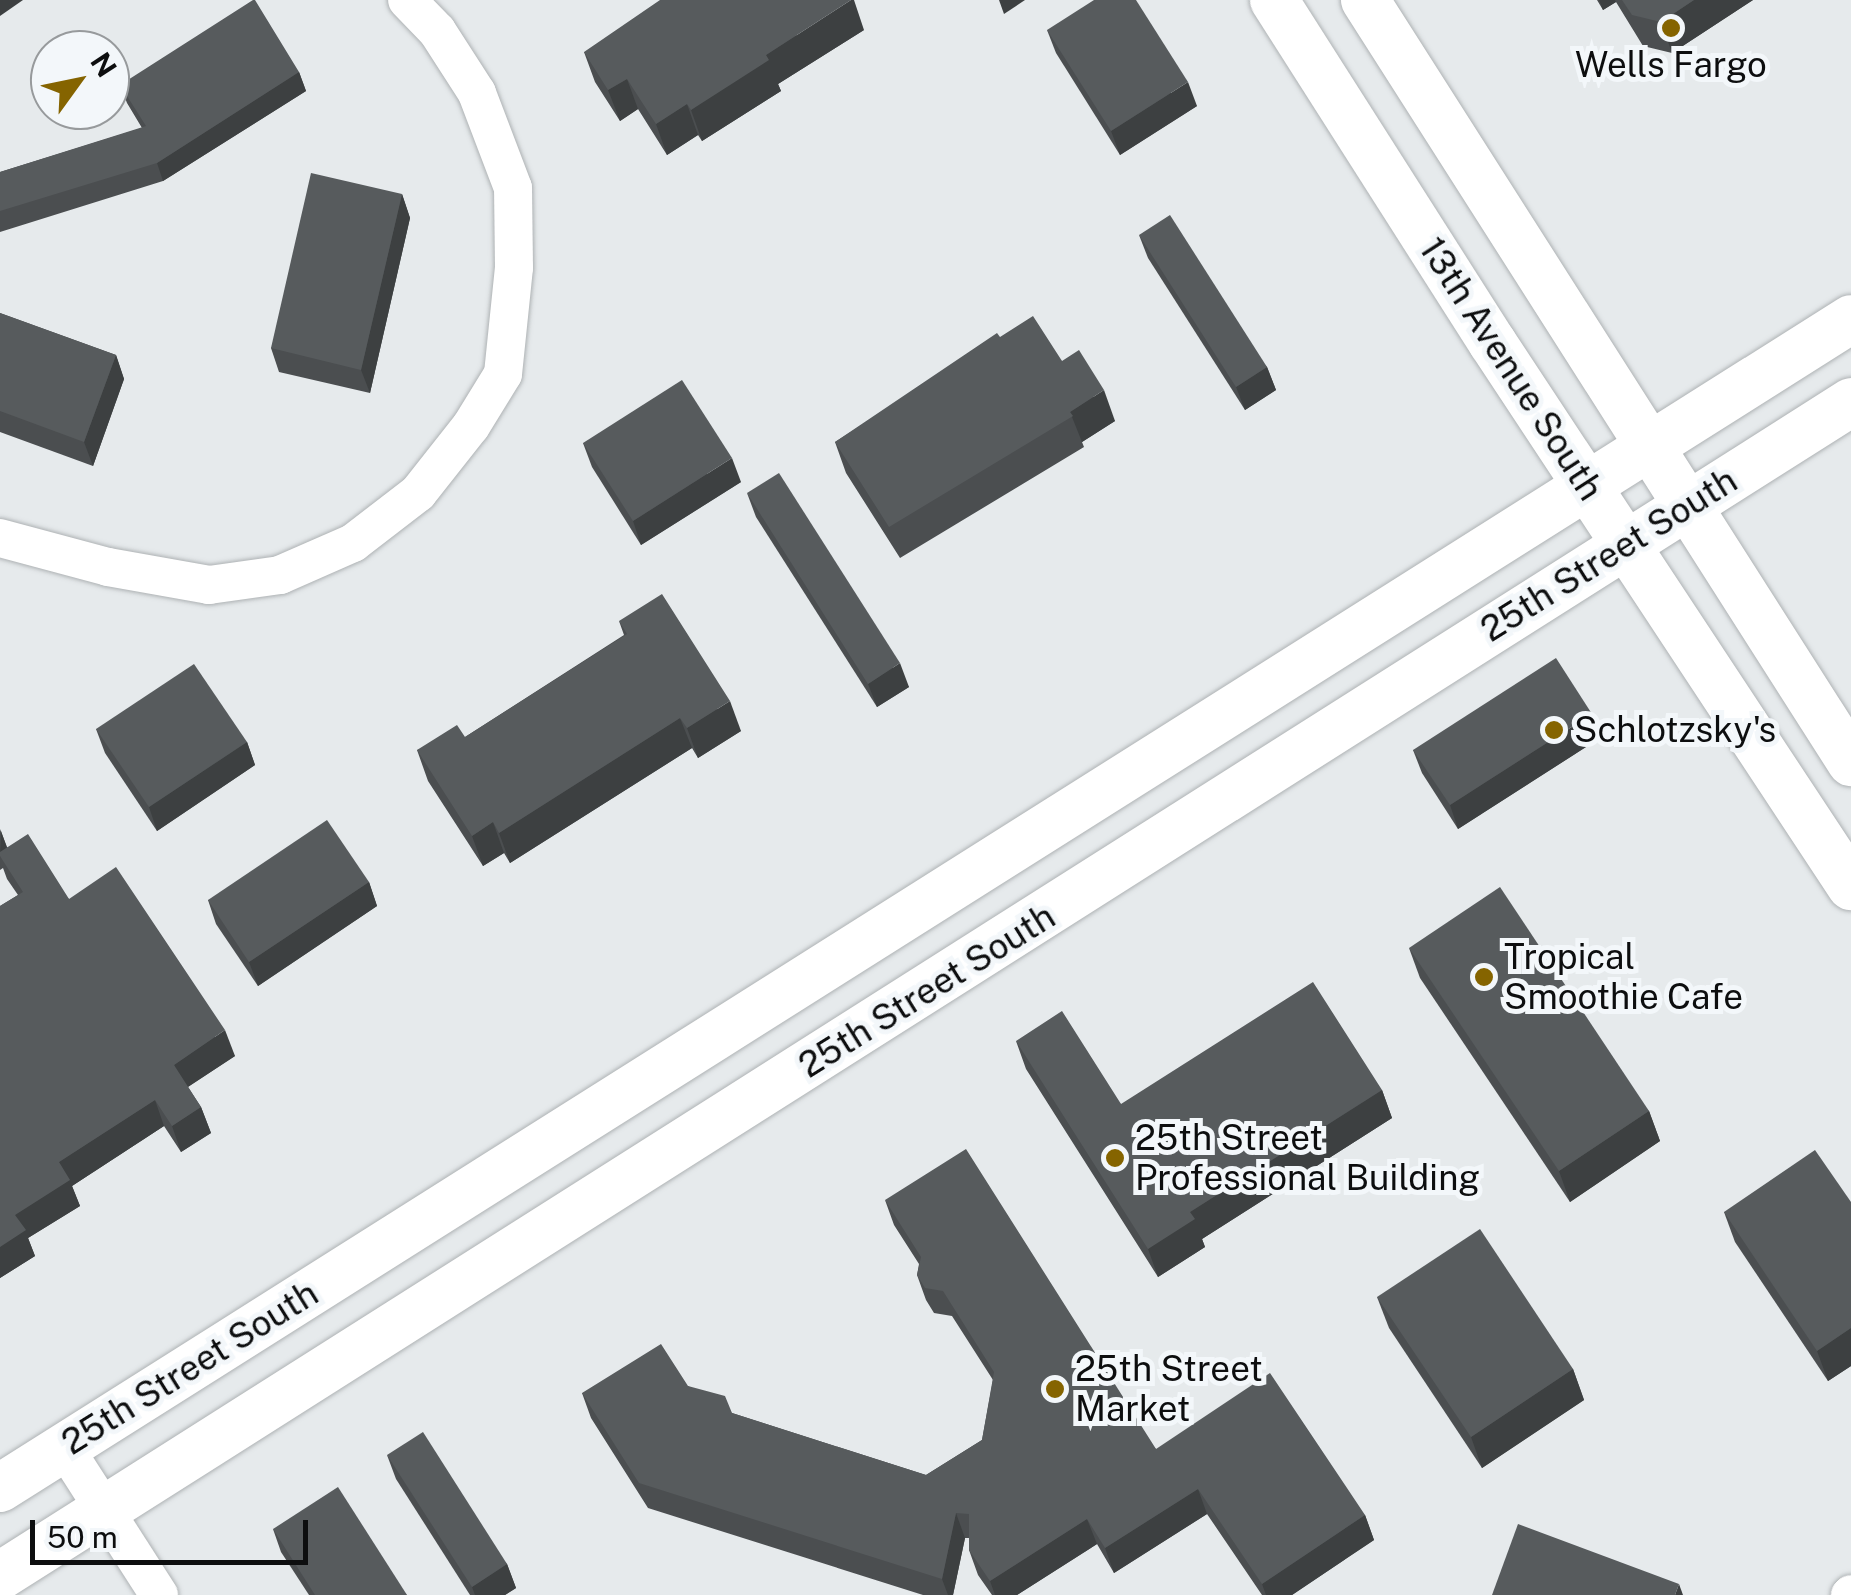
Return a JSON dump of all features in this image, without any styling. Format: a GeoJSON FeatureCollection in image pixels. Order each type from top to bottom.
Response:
{"type":"FeatureCollection","features":[{"type":"Feature","properties":{"kind":"main road","name":"13th Avenue South"},"geometry":{"type":"LineString","coordinates":[[1274,0],[1851,886]]}},
{"type":"Feature","properties":{"kind":"main road"},"geometry":{"type":"LineString","coordinates":[[1365,0],[1851,762]]}},
{"type":"Feature","properties":{"kind":"main road","name":"25th Street South"},"geometry":{"type":"LineString","coordinates":[[0,1488],[1851,319]]}},
{"type":"Feature","properties":{"kind":"main road","name":"25th Street South"},"geometry":{"type":"LineString","coordinates":[[0,1576],[1851,402]]}},
{"type":"Feature","properties":{"kind":"street"},"geometry":{"type":"LineString","coordinates":[[0,538],[108,567],[208,585],[280,575],[352,543],[418,493],[471,426],[502,374],[514,268],[513,188],[477,93],[437,32],[407,0]]}},
{"type":"Feature","properties":{"kind":"street"},"geometry":{"type":"LineString","coordinates":[[64,1447],[159,1595]]}},
{"type":"Feature","properties":{"kind":"building"},"geometry":{"type":"Polygon","coordinates":[[[253,0],[299,72],[157,163],[0,211],[0,172],[146,126],[130,101],[130,79],[253,0]]]}},
{"type":"Feature","properties":{"kind":"building"},"geometry":{"type":"Polygon","coordinates":[[[660,0],[851,0],[691,110],[687,104],[656,124],[627,79],[608,90],[584,52],[660,0]]]}},
{"type":"Feature","properties":{"kind":"building"},"geometry":{"type":"Polygon","coordinates":[[[1094,0],[1136,0],[1188,82],[1111,131],[1047,30],[1094,0]]]}},
{"type":"Feature","properties":{"kind":"building"},"geometry":{"type":"Polygon","coordinates":[[[1622,0],[1694,0],[1661,22],[1632,15],[1622,0]]]}},
{"type":"Feature","properties":{"kind":"building"},"geometry":{"type":"Polygon","coordinates":[[[311,173],[402,194],[361,370],[271,348],[311,173]]]}},
{"type":"Feature","properties":{"kind":"building"},"geometry":{"type":"Polygon","coordinates":[[[1170,215],[1267,367],[1236,387],[1139,235],[1170,215]]]}},
{"type":"Feature","properties":{"kind":"building"},"geometry":{"type":"Polygon","coordinates":[[[0,313],[116,355],[84,442],[0,411],[0,313]]]}},
{"type":"Feature","properties":{"kind":"building"},"geometry":{"type":"Polygon","coordinates":[[[1033,316],[1062,361],[1079,350],[1104,390],[1070,412],[1073,416],[889,527],[835,442],[997,333],[1000,337],[1033,316]]]}},
{"type":"Feature","properties":{"kind":"building"},"geometry":{"type":"Polygon","coordinates":[[[682,380],[732,458],[633,521],[583,443],[682,380]]]}},
{"type":"Feature","properties":{"kind":"building"},"geometry":{"type":"Polygon","coordinates":[[[779,473],[900,663],[868,684],[747,493],[779,473]]]}},
{"type":"Feature","properties":{"kind":"building"},"geometry":{"type":"Polygon","coordinates":[[[662,594],[730,701],[687,728],[680,718],[499,833],[493,822],[472,836],[417,750],[457,725],[465,737],[627,634],[619,621],[662,594]]]}},
{"type":"Feature","properties":{"kind":"building"},"geometry":{"type":"Polygon","coordinates":[[[1556,658],[1592,714],[1450,805],[1413,750],[1556,658]]]}},
{"type":"Feature","properties":{"kind":"building"},"geometry":{"type":"Polygon","coordinates":[[[194,664],[247,742],[149,807],[96,729],[194,664]]]}},
{"type":"Feature","properties":{"kind":"building"},"geometry":{"type":"Polygon","coordinates":[[[327,820],[369,882],[249,962],[208,900],[327,820]]]}},
{"type":"Feature","properties":{"kind":"building"},"geometry":{"type":"Polygon","coordinates":[[[28,834],[69,899],[116,867],[225,1030],[174,1065],[201,1107],[172,1126],[155,1100],[59,1162],[70,1180],[15,1215],[26,1230],[0,1247],[0,906],[23,892],[0,852],[28,834]]]}},
{"type":"Feature","properties":{"kind":"building"},"geometry":{"type":"Polygon","coordinates":[[[1500,887],[1649,1111],[1559,1171],[1409,948],[1500,887]]]}},
{"type":"Feature","properties":{"kind":"building"},"geometry":{"type":"Polygon","coordinates":[[[1313,982],[1382,1090],[1190,1212],[1195,1219],[1148,1249],[1016,1041],[1062,1011],[1121,1104],[1313,982]]]}},
{"type":"Feature","properties":{"kind":"building","name":"25th Street Market"},"geometry":{"type":"Polygon","coordinates":[[[966,1149],[1156,1449],[1270,1373],[1365,1515],[1262,1584],[1198,1489],[1105,1548],[1087,1519],[990,1581],[969,1550],[969,1514],[956,1513],[942,1579],[639,1483],[582,1393],[661,1344],[688,1386],[725,1396],[732,1413],[926,1475],[982,1440],[994,1372],[943,1291],[925,1288],[917,1275],[921,1257],[885,1200],[966,1149]]]}},
{"type":"Feature","properties":{"kind":"building"},"geometry":{"type":"Polygon","coordinates":[[[1815,1150],[1851,1202],[1851,1328],[1817,1351],[1724,1212],[1815,1150]]]}},
{"type":"Feature","properties":{"kind":"building"},"geometry":{"type":"Polygon","coordinates":[[[1480,1229],[1573,1369],[1471,1437],[1377,1297],[1480,1229]]]}},
{"type":"Feature","properties":{"kind":"building"},"geometry":{"type":"Polygon","coordinates":[[[423,1432],[507,1564],[472,1587],[387,1455],[423,1432]]]}},
{"type":"Feature","properties":{"kind":"building"},"geometry":{"type":"Polygon","coordinates":[[[338,1487],[407,1595],[315,1595],[273,1529],[338,1487]]]}},
{"type":"Feature","properties":{"kind":"building"},"geometry":{"type":"Polygon","coordinates":[[[1518,1524],[1679,1584],[1675,1595],[1492,1595],[1518,1524]]]}},
{"type":"Feature","properties":{"kind":"place","name":"Wells Fargo"},"geometry":{"type":"Point","coordinates":[1671,28]}},
{"type":"Feature","properties":{"kind":"place","name":"Schlotzsky's"},"geometry":{"type":"Point","coordinates":[1554,730]}},
{"type":"Feature","properties":{"kind":"place","name":"Tropical Smoothie Cafe"},"geometry":{"type":"Point","coordinates":[1484,977]}},
{"type":"Feature","properties":{"kind":"place","name":"25th Street Professional Building"},"geometry":{"type":"Point","coordinates":[1115,1158]}},
{"type":"Feature","properties":{"kind":"place","name":"25th Street Market"},"geometry":{"type":"Point","coordinates":[1055,1389]}}]}
